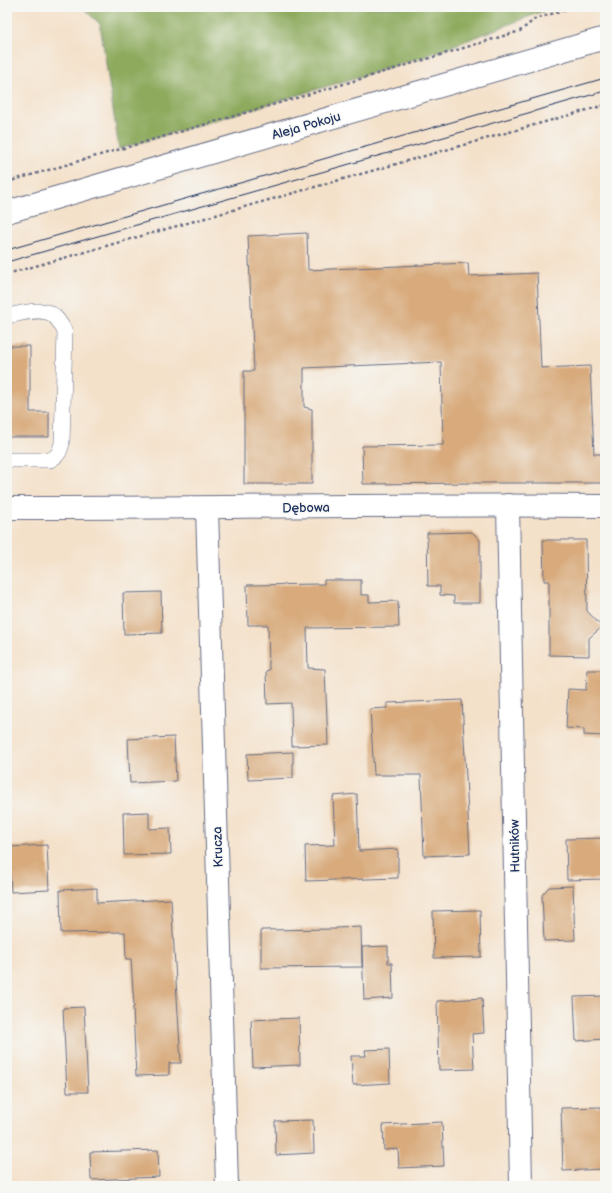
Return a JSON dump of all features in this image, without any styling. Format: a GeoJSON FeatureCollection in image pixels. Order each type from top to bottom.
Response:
{"type":"FeatureCollection","features":[{"type":"Feature","properties":{"kind":"street","name":"Aleja Pokoju"},"geometry":{"type":"LineString","coordinates":[[7,212],[604,38]]}},
{"type":"Feature","properties":{"kind":"street","name":"Dębowa"},"geometry":{"type":"LineString","coordinates":[[7,508],[508,505],[605,506]]}},
{"type":"Feature","properties":{"kind":"street","name":"Hutników"},"geometry":{"type":"LineString","coordinates":[[508,505],[521,1186]]}},
{"type":"Feature","properties":{"kind":"street","name":"Krucza"},"geometry":{"type":"LineString","coordinates":[[207,508],[227,1186]]}},
{"type":"Feature","properties":{"kind":"lane"},"geometry":{"type":"LineString","coordinates":[[7,316],[38,310],[53,314],[65,332],[62,443],[60,451],[57,457],[50,460],[7,460]]}},
{"type":"Feature","properties":{"kind":"path"},"geometry":{"type":"LineString","coordinates":[[7,182],[520,31],[535,18],[574,7]]}},
{"type":"Feature","properties":{"kind":"path"},"geometry":{"type":"LineString","coordinates":[[7,274],[605,105]]}},
{"type":"Feature","properties":{"kind":"green space"},"geometry":{"type":"Polygon","coordinates":[[[82,7],[554,7],[421,58],[119,149],[100,24],[82,7]]]}},
{"type":"Feature","properties":{"kind":"building"},"geometry":{"type":"Polygon","coordinates":[[[307,233],[308,270],[468,263],[469,276],[537,273],[541,368],[590,366],[594,454],[605,454],[605,483],[363,484],[362,446],[443,445],[441,362],[304,368],[304,407],[312,409],[312,484],[244,484],[244,371],[254,371],[248,236],[307,233]]]}},
{"type":"Feature","properties":{"kind":"building"},"geometry":{"type":"Polygon","coordinates":[[[7,346],[30,346],[30,412],[49,412],[49,437],[7,437],[7,346]]]}},
{"type":"Feature","properties":{"kind":"building"},"geometry":{"type":"Polygon","coordinates":[[[472,532],[480,540],[480,603],[454,603],[454,596],[440,595],[440,586],[428,586],[427,533],[472,532]]]}},
{"type":"Feature","properties":{"kind":"building"},"geometry":{"type":"Polygon","coordinates":[[[543,540],[586,540],[587,611],[602,627],[589,638],[589,656],[549,655],[549,581],[544,581],[543,540]]]}},
{"type":"Feature","properties":{"kind":"building"},"geometry":{"type":"Polygon","coordinates":[[[324,580],[361,580],[361,595],[369,595],[369,602],[398,601],[399,627],[307,628],[308,668],[325,669],[328,745],[292,746],[291,703],[267,704],[266,671],[269,670],[268,625],[248,625],[247,585],[324,584],[324,580]]]}},
{"type":"Feature","properties":{"kind":"building"},"geometry":{"type":"Polygon","coordinates":[[[161,592],[162,633],[124,634],[123,593],[161,592]]]}},
{"type":"Feature","properties":{"kind":"building"},"geometry":{"type":"Polygon","coordinates":[[[587,670],[605,670],[605,736],[584,735],[584,729],[566,728],[568,689],[586,690],[587,670]]]}},
{"type":"Feature","properties":{"kind":"building"},"geometry":{"type":"Polygon","coordinates":[[[462,700],[470,854],[424,856],[421,775],[374,775],[370,709],[387,708],[387,703],[462,700]]]}},
{"type":"Feature","properties":{"kind":"building"},"geometry":{"type":"Polygon","coordinates":[[[174,737],[176,781],[130,783],[128,739],[174,737]]]}},
{"type":"Feature","properties":{"kind":"building"},"geometry":{"type":"Polygon","coordinates":[[[293,752],[293,778],[248,780],[247,754],[293,752]]]}},
{"type":"Feature","properties":{"kind":"building"},"geometry":{"type":"Polygon","coordinates":[[[357,794],[359,851],[398,849],[398,878],[306,881],[305,846],[335,845],[333,796],[357,794]]]}},
{"type":"Feature","properties":{"kind":"building"},"geometry":{"type":"Polygon","coordinates":[[[149,812],[149,829],[170,828],[171,854],[124,855],[123,813],[149,812]]]}},
{"type":"Feature","properties":{"kind":"building"},"geometry":{"type":"Polygon","coordinates":[[[605,838],[605,879],[567,880],[566,839],[605,838]]]}},
{"type":"Feature","properties":{"kind":"building"},"geometry":{"type":"Polygon","coordinates":[[[47,845],[49,890],[11,892],[9,847],[47,845]]]}},
{"type":"Feature","properties":{"kind":"building"},"geometry":{"type":"Polygon","coordinates":[[[573,886],[575,940],[544,941],[542,895],[549,887],[573,886]]]}},
{"type":"Feature","properties":{"kind":"building"},"geometry":{"type":"Polygon","coordinates":[[[97,888],[97,903],[171,899],[181,1063],[169,1063],[169,1075],[136,1076],[131,959],[126,959],[125,932],[61,933],[60,890],[97,888]]]}},
{"type":"Feature","properties":{"kind":"building"},"geometry":{"type":"Polygon","coordinates":[[[480,910],[481,957],[434,958],[433,911],[480,910]]]}},
{"type":"Feature","properties":{"kind":"building"},"geometry":{"type":"Polygon","coordinates":[[[361,927],[362,967],[261,968],[261,930],[336,929],[361,927]]]}},
{"type":"Feature","properties":{"kind":"building"},"geometry":{"type":"Polygon","coordinates":[[[388,946],[388,963],[392,963],[393,998],[364,1000],[362,947],[388,946]]]}},
{"type":"Feature","properties":{"kind":"building"},"geometry":{"type":"Polygon","coordinates":[[[605,996],[605,1039],[576,1041],[574,997],[605,996]]]}},
{"type":"Feature","properties":{"kind":"building"},"geometry":{"type":"Polygon","coordinates":[[[482,998],[484,1033],[472,1034],[474,1069],[439,1070],[437,1001],[482,998]]]}},
{"type":"Feature","properties":{"kind":"building"},"geometry":{"type":"Polygon","coordinates":[[[84,1007],[88,1092],[67,1092],[63,1008],[84,1007]]]}},
{"type":"Feature","properties":{"kind":"building"},"geometry":{"type":"Polygon","coordinates":[[[299,1018],[300,1065],[253,1067],[251,1020],[299,1018]]]}},
{"type":"Feature","properties":{"kind":"building"},"geometry":{"type":"Polygon","coordinates":[[[389,1049],[390,1083],[353,1085],[351,1056],[366,1056],[365,1050],[389,1049]]]}},
{"type":"Feature","properties":{"kind":"building"},"geometry":{"type":"Polygon","coordinates":[[[601,1107],[604,1169],[563,1171],[561,1108],[601,1107]]]}},
{"type":"Feature","properties":{"kind":"building"},"geometry":{"type":"Polygon","coordinates":[[[313,1120],[314,1153],[276,1155],[275,1121],[313,1120]]]}},
{"type":"Feature","properties":{"kind":"building"},"geometry":{"type":"Polygon","coordinates":[[[442,1122],[444,1166],[399,1168],[398,1149],[384,1150],[383,1125],[442,1122]]]}},
{"type":"Feature","properties":{"kind":"building"},"geometry":{"type":"Polygon","coordinates":[[[158,1150],[159,1177],[91,1180],[90,1152],[158,1150]]]}},
{"type":"Feature","properties":{"kind":"tram line"},"geometry":{"type":"LineString","coordinates":[[7,250],[605,78]]}},
{"type":"Feature","properties":{"kind":"tram line"},"geometry":{"type":"LineString","coordinates":[[7,262],[605,91]]}}]}
